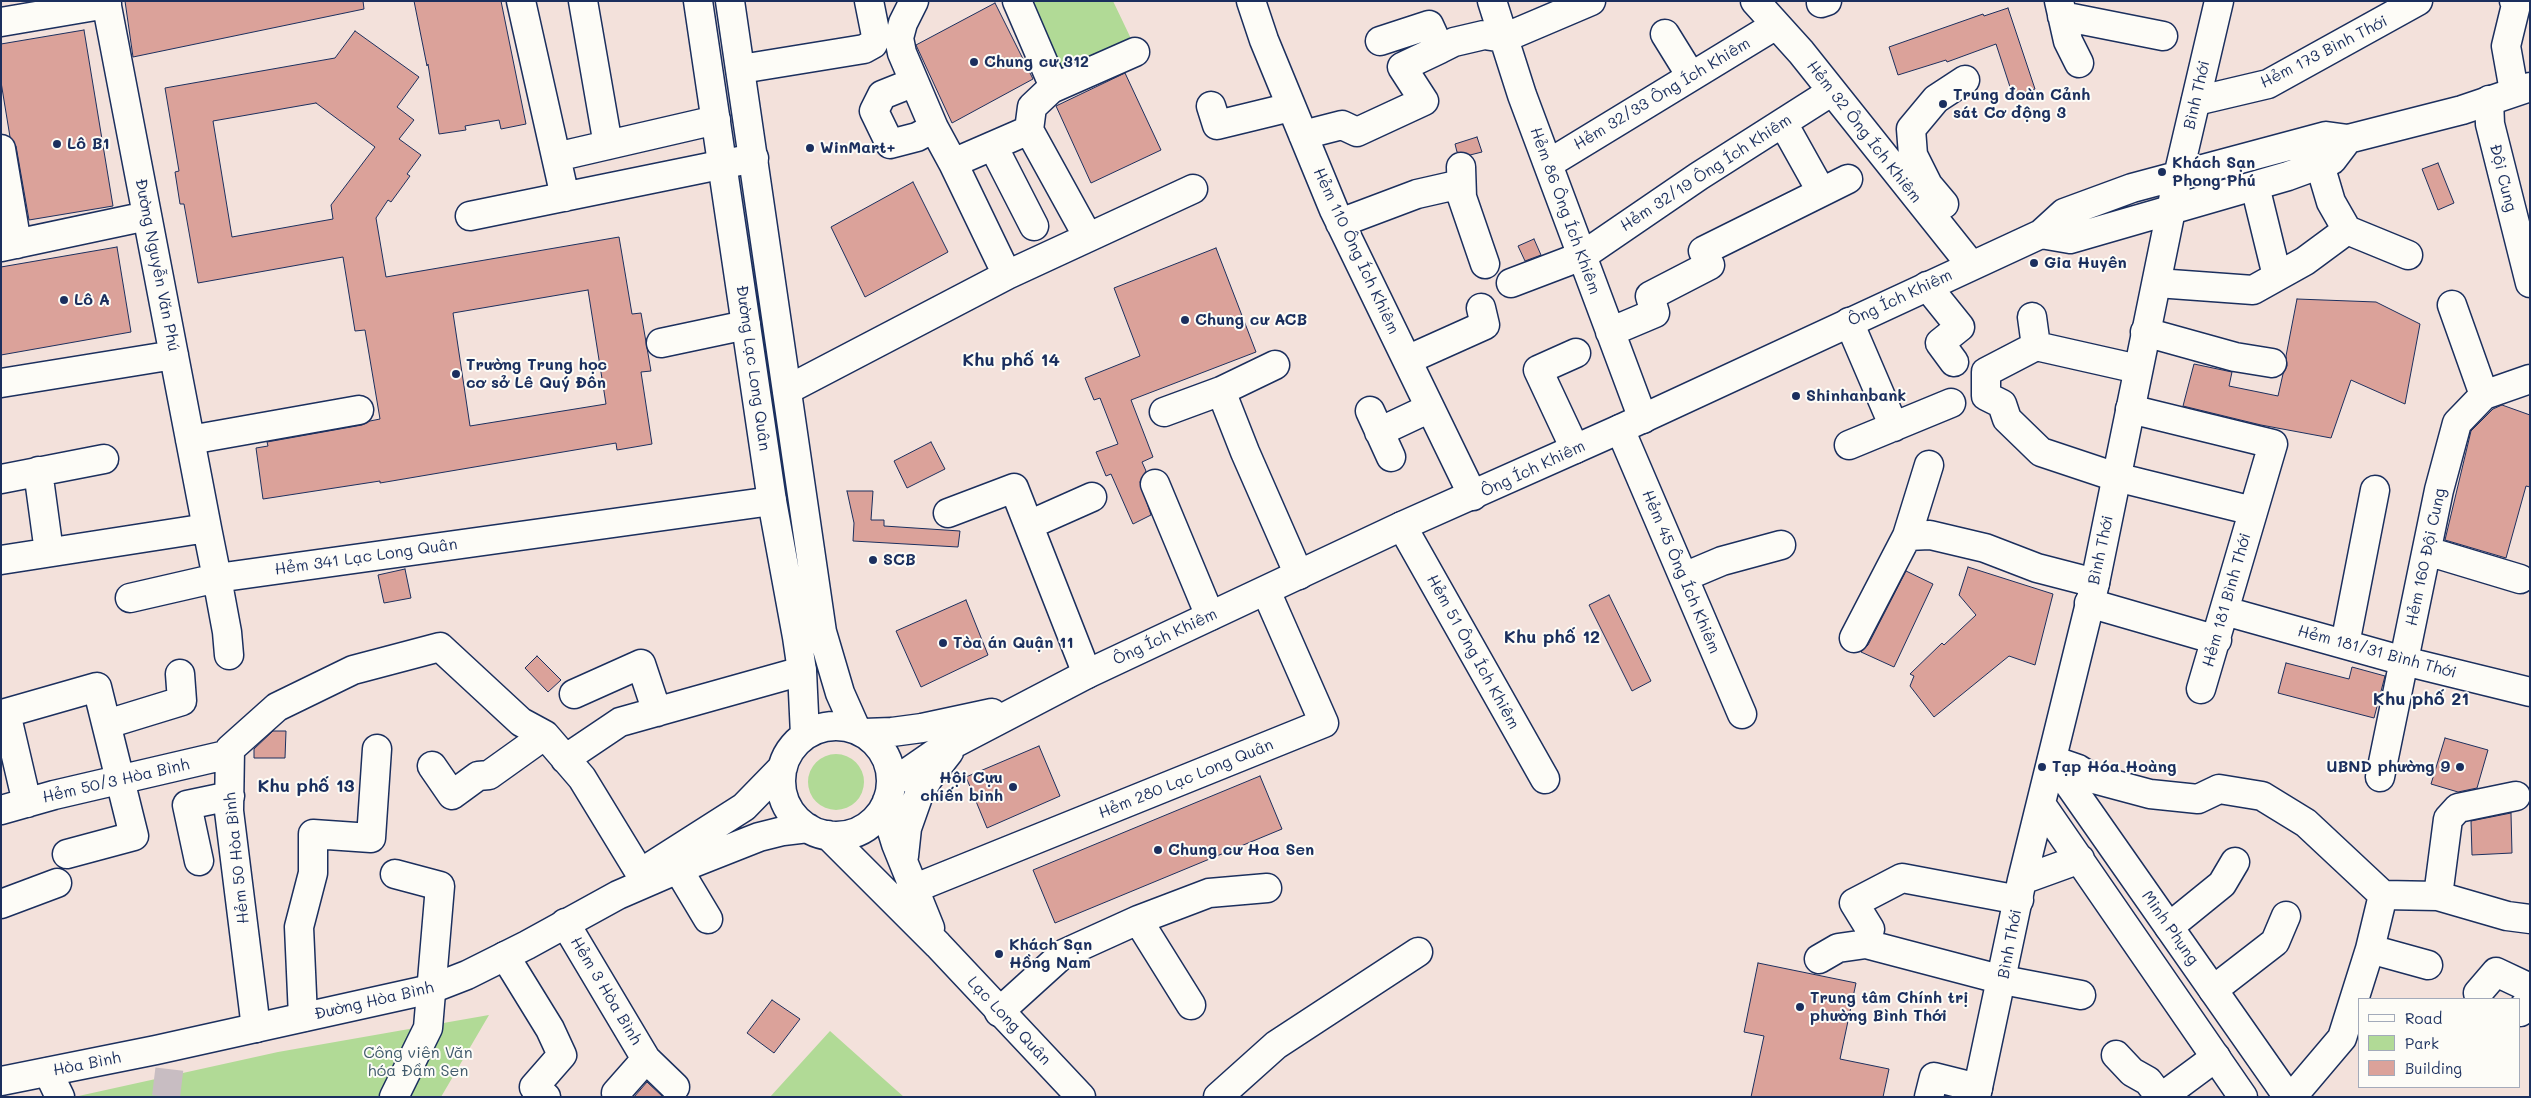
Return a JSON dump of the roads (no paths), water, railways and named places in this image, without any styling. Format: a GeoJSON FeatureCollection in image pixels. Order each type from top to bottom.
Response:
{"type":"FeatureCollection","features":[{"type":"Feature","properties":{"kind":"street"},"geometry":{"type":"LineString","coordinates":[[521,1],[565,197]]}},
{"type":"Feature","properties":{"kind":"street"},"geometry":{"type":"LineString","coordinates":[[583,1],[608,145]]}},
{"type":"Feature","properties":{"kind":"street","name":"Đường Lạc Long Quân"},"geometry":{"type":"LineString","coordinates":[[698,1],[772,501],[802,670],[806,735]]}},
{"type":"Feature","properties":{"kind":"street","name":"Đường Lạc Long Quân"},"geometry":{"type":"LineString","coordinates":[[730,1],[822,632],[844,702],[860,731]]}},
{"type":"Feature","properties":{"kind":"street"},"geometry":{"type":"LineString","coordinates":[[741,69],[864,49],[873,44],[876,36],[869,1]]}},
{"type":"Feature","properties":{"kind":"street"},"geometry":{"type":"LineString","coordinates":[[914,1],[903,23],[899,38],[902,52],[934,128],[1007,275]]}},
{"type":"Feature","properties":{"kind":"street"},"geometry":{"type":"LineString","coordinates":[[1017,1],[1051,80],[1051,89]]}},
{"type":"Feature","properties":{"kind":"street","name":"Hẻm 110 Ông Ích Khiêm"},"geometry":{"type":"LineString","coordinates":[[1250,1],[1340,223],[1473,496]]}},
{"type":"Feature","properties":{"kind":"street","name":"Hẻm 86 Ông Ích Khiêm"},"geometry":{"type":"LineString","coordinates":[[1492,1],[1548,164],[1610,332],[1631,424]]}},
{"type":"Feature","properties":{"kind":"street"},"geometry":{"type":"LineString","coordinates":[[1303,135],[1342,125],[1357,132],[1424,102],[1402,67],[1454,42],[1484,35],[1504,38],[1592,1]]}},
{"type":"Feature","properties":{"kind":"street","name":"Hẻm 32 Ông Ích Khiêm"},"geometry":{"type":"LineString","coordinates":[[1755,1],[1801,52],[1831,92],[1976,263]]}},
{"type":"Feature","properties":{"kind":"street","name":"Bình Thới"},"geometry":{"type":"LineString","coordinates":[[1977,1092],[2003,980],[2020,890],[2092,593],[2178,176],[2219,1]]}},
{"type":"Feature","properties":{"kind":"street","name":"Đội Cung"},"geometry":{"type":"LineString","coordinates":[[2518,2],[2506,46],[2511,93],[2490,124],[2523,229],[2529,276]]}},
{"type":"Feature","properties":{"kind":"street"},"geometry":{"type":"LineString","coordinates":[[1,22],[106,3]]}},
{"type":"Feature","properties":{"kind":"street","name":"Đường Nguyễn Văn Phú"},"geometry":{"type":"LineString","coordinates":[[106,3],[207,528]]}},
{"type":"Feature","properties":{"kind":"street","name":"Hẻm 173 Bình Thới"},"geometry":{"type":"LineString","coordinates":[[2196,102],[2268,84],[2409,4]]}},
{"type":"Feature","properties":{"kind":"street"},"geometry":{"type":"LineString","coordinates":[[2079,63],[2068,41],[2061,8],[2164,36]]}},
{"type":"Feature","properties":{"kind":"street"},"geometry":{"type":"LineString","coordinates":[[1380,41],[1429,25],[1440,49]]}},
{"type":"Feature","properties":{"kind":"street","name":"Hẻm 32/33 Ông Ích Khiêm"},"geometry":{"type":"LineString","coordinates":[[1548,164],[1776,25]]}},
{"type":"Feature","properties":{"kind":"street"},"geometry":{"type":"LineString","coordinates":[[1665,34],[1691,76]]}},
{"type":"Feature","properties":{"kind":"street"},"geometry":{"type":"LineString","coordinates":[[1088,237],[1029,130],[1032,107],[1051,89],[1135,52]]}},
{"type":"Feature","properties":{"kind":"street"},"geometry":{"type":"LineString","coordinates":[[1965,80],[1936,99],[1911,129],[1912,146],[1913,155],[1928,185],[1944,205],[1976,263]]}},
{"type":"Feature","properties":{"kind":"street"},"geometry":{"type":"LineString","coordinates":[[902,87],[882,95],[874,111],[890,144],[917,137],[934,128]]}},
{"type":"Feature","properties":{"kind":"street","name":"Hẻm 32/19 Ông Ích Khiêm"},"geometry":{"type":"LineString","coordinates":[[1511,283],[1569,263],[1582,256],[1699,176],[1831,92]]}},
{"type":"Feature","properties":{"kind":"street","name":"Ông Ích Khiêm"},"geometry":{"type":"LineString","coordinates":[[1026,705],[1087,674],[1402,526],[1631,424],[2042,234],[2064,213],[2132,188],[2326,136],[2348,139],[2462,110],[2511,93]]}},
{"type":"Feature","properties":{"kind":"street"},"geometry":{"type":"LineString","coordinates":[[1210,106],[1218,125],[1291,106]]}},
{"type":"Feature","properties":{"kind":"street"},"geometry":{"type":"LineString","coordinates":[[556,157],[716,120]]}},
{"type":"Feature","properties":{"kind":"street"},"geometry":{"type":"LineString","coordinates":[[1783,123],[1821,191]]}},
{"type":"Feature","properties":{"kind":"street"},"geometry":{"type":"LineString","coordinates":[[953,164],[1029,130]]}},
{"type":"Feature","properties":{"kind":"street"},"geometry":{"type":"LineString","coordinates":[[2042,234],[2070,239],[2254,186],[2332,160],[2348,139]]}},
{"type":"Feature","properties":{"kind":"street"},"geometry":{"type":"LineString","coordinates":[[993,146],[1034,226]]}},
{"type":"Feature","properties":{"kind":"street"},"geometry":{"type":"LineString","coordinates":[[1,149],[9,245],[147,216]]}},
{"type":"Feature","properties":{"kind":"street"},"geometry":{"type":"LineString","coordinates":[[470,216],[754,158]]}},
{"type":"Feature","properties":{"kind":"street"},"geometry":{"type":"LineString","coordinates":[[2320,165],[2331,202],[2347,230],[2408,255]]}},
{"type":"Feature","properties":{"kind":"street"},"geometry":{"type":"LineString","coordinates":[[1340,223],[1461,176],[1462,197],[1485,264]]}},
{"type":"Feature","properties":{"kind":"street"},"geometry":{"type":"LineString","coordinates":[[1610,332],[1655,313],[1650,296],[1710,265],[1703,251],[1848,179]]}},
{"type":"Feature","properties":{"kind":"street"},"geometry":{"type":"LineString","coordinates":[[2254,186],[2277,276]]}},
{"type":"Feature","properties":{"kind":"street"},"geometry":{"type":"LineString","coordinates":[[787,390],[1007,275],[1193,189]]}},
{"type":"Feature","properties":{"kind":"street"},"geometry":{"type":"LineString","coordinates":[[2157,283],[2253,290],[2305,261],[2347,230]]}},
{"type":"Feature","properties":{"kind":"street"},"geometry":{"type":"LineString","coordinates":[[1927,286],[1960,327],[1940,343],[1954,362]]}},
{"type":"Feature","properties":{"kind":"street"},"geometry":{"type":"LineString","coordinates":[[2452,305],[2484,395]]}},
{"type":"Feature","properties":{"kind":"street"},"geometry":{"type":"LineString","coordinates":[[1407,360],[1485,325],[1481,308]]}},
{"type":"Feature","properties":{"kind":"street"},"geometry":{"type":"LineString","coordinates":[[2032,317],[2036,346],[2138,369]]}},
{"type":"Feature","properties":{"kind":"street"},"geometry":{"type":"LineString","coordinates":[[1849,322],[1894,427]]}},
{"type":"Feature","properties":{"kind":"street"},"geometry":{"type":"LineString","coordinates":[[661,343],[746,324]]}},
{"type":"Feature","properties":{"kind":"street"},"geometry":{"type":"LineString","coordinates":[[2145,332],[2235,357],[2272,363]]}},
{"type":"Feature","properties":{"kind":"street","name":"Hẻm 181 Bình Thới"},"geometry":{"type":"LineString","coordinates":[[2036,346],[1986,372],[1986,396],[2002,404],[2007,419],[2041,452],[2116,477],[2253,512]]}},
{"type":"Feature","properties":{"kind":"street"},"geometry":{"type":"LineString","coordinates":[[1575,449],[1538,370],[1576,354]]}},
{"type":"Feature","properties":{"kind":"street"},"geometry":{"type":"LineString","coordinates":[[1,383],[174,355]]}},
{"type":"Feature","properties":{"kind":"street"},"geometry":{"type":"LineString","coordinates":[[1164,412],[1221,391],[1275,365]]}},
{"type":"Feature","properties":{"kind":"street","name":"Hẻm 160 Đội Cung"},"geometry":{"type":"LineString","coordinates":[[2380,777],[2439,490],[2457,423],[2484,395],[2530,379]]}},
{"type":"Feature","properties":{"kind":"street"},"geometry":{"type":"LineString","coordinates":[[1221,391],[1245,452],[1299,575]]}},
{"type":"Feature","properties":{"kind":"street"},"geometry":{"type":"LineString","coordinates":[[1849,446],[1951,403]]}},
{"type":"Feature","properties":{"kind":"street"},"geometry":{"type":"LineString","coordinates":[[1391,456],[1374,421],[1430,408]]}},
{"type":"Feature","properties":{"kind":"street","name":"Hẻm 181 Bình Thới"},"geometry":{"type":"LineString","coordinates":[[2130,409],[2273,444],[2202,689]]}},
{"type":"Feature","properties":{"kind":"street"},"geometry":{"type":"LineString","coordinates":[[190,440],[359,410]]}},
{"type":"Feature","properties":{"kind":"street","name":"Hẻm 45 Ông Ích Khiêm"},"geometry":{"type":"LineString","coordinates":[[1631,424],[1684,577],[1742,714]]}},
{"type":"Feature","properties":{"kind":"street"},"geometry":{"type":"LineString","coordinates":[[1,479],[104,459]]}},
{"type":"Feature","properties":{"kind":"street"},"geometry":{"type":"LineString","coordinates":[[1854,638],[1907,536],[1929,465]]}},
{"type":"Feature","properties":{"kind":"street"},"geometry":{"type":"LineString","coordinates":[[38,471],[49,552]]}},
{"type":"Feature","properties":{"kind":"street"},"geometry":{"type":"LineString","coordinates":[[1155,484],[1210,616]]}},
{"type":"Feature","properties":{"kind":"street"},"geometry":{"type":"LineString","coordinates":[[948,513],[1014,488],[1087,674]]}},
{"type":"Feature","properties":{"kind":"street"},"geometry":{"type":"LineString","coordinates":[[2345,644],[2375,490]]}},
{"type":"Feature","properties":{"kind":"street"},"geometry":{"type":"LineString","coordinates":[[1028,525],[1092,497]]}},
{"type":"Feature","properties":{"kind":"street","name":"Hẻm 341 Lạc Long Quân"},"geometry":{"type":"LineString","coordinates":[[130,598],[217,578],[772,501]]}},
{"type":"Feature","properties":{"kind":"street","name":"Hẻm 51 Ông Ích Khiêm"},"geometry":{"type":"LineString","coordinates":[[1402,526],[1544,779]]}},
{"type":"Feature","properties":{"kind":"street"},"geometry":{"type":"LineString","coordinates":[[1,560],[207,528],[217,578],[224,641]]}},
{"type":"Feature","properties":{"kind":"street"},"geometry":{"type":"LineString","coordinates":[[1907,536],[1930,535],[1985,548],[2037,568],[2092,593],[2216,640]]}},
{"type":"Feature","properties":{"kind":"street"},"geometry":{"type":"LineString","coordinates":[[1684,577],[1729,559],[1781,545]]}},
{"type":"Feature","properties":{"kind":"street"},"geometry":{"type":"LineString","coordinates":[[2426,551],[2520,579]]}},
{"type":"Feature","properties":{"kind":"street","name":"Hẻm 280 Lạc Long Quân"},"geometry":{"type":"LineString","coordinates":[[913,889],[1324,724],[1266,590]]}},
{"type":"Feature","properties":{"kind":"street","name":"Hẻm 181/31 Bình Thới"},"geometry":{"type":"LineString","coordinates":[[2225,610],[2404,661],[2530,692]]}},
{"type":"Feature","properties":{"kind":"street"},"geometry":{"type":"LineString","coordinates":[[230,754],[230,749],[276,707],[353,670],[414,652],[440,647],[521,722],[545,734],[582,778],[640,873]]}},
{"type":"Feature","properties":{"kind":"street"},"geometry":{"type":"LineString","coordinates":[[574,694],[641,664],[657,712]]}},
{"type":"Feature","properties":{"kind":"street"},"geometry":{"type":"LineString","coordinates":[[565,759],[620,722],[802,670]]}},
{"type":"Feature","properties":{"kind":"street"},"geometry":{"type":"LineString","coordinates":[[107,724],[182,701],[180,674]]}},
{"type":"Feature","properties":{"kind":"street"},"geometry":{"type":"LineString","coordinates":[[27,803],[8,755],[6,713],[97,687],[122,779],[134,836],[67,854]]}},
{"type":"Feature","properties":{"kind":"street"},"geometry":{"type":"LineString","coordinates":[[938,945],[818,832],[790,810],[783,796],[781,781],[783,767],[795,744],[806,735],[830,726],[860,731],[892,732],[922,728],[1026,705]]}},
{"type":"Feature","properties":{"kind":"street"},"geometry":{"type":"LineString","coordinates":[[818,832],[853,833],[865,828],[875,820],[889,792],[934,754],[956,744],[1026,705]]}},
{"type":"Feature","properties":{"kind":"street"},"geometry":{"type":"LineString","coordinates":[[860,731],[878,745],[884,754],[891,774],[888,818],[913,889],[938,945]]}},
{"type":"Feature","properties":{"kind":"street"},"geometry":{"type":"LineString","coordinates":[[432,766],[452,796],[478,776],[489,775],[545,734]]}},
{"type":"Feature","properties":{"kind":"street"},"geometry":{"type":"LineString","coordinates":[[903,863],[907,828],[919,794],[928,779],[956,744]]}},
{"type":"Feature","properties":{"kind":"street"},"geometry":{"type":"LineString","coordinates":[[303,1017],[299,927],[313,873],[313,834],[371,838],[377,748]]}},
{"type":"Feature","properties":{"kind":"street","name":"Hẻm 50/3 Hòa Bình"},"geometry":{"type":"LineString","coordinates":[[1,810],[230,754]]}},
{"type":"Feature","properties":{"kind":"street","name":"Hẻm 50 Hòa Bình"},"geometry":{"type":"LineString","coordinates":[[230,754],[229,811],[256,1028]]}},
{"type":"Feature","properties":{"kind":"street"},"geometry":{"type":"LineString","coordinates":[[2052,760],[2078,770],[2094,779],[2150,794],[2198,799],[2219,789],[2262,796],[2306,823],[2383,895],[2438,896],[2507,916],[2530,919]]}},
{"type":"Feature","properties":{"kind":"street","name":"Minh Phụng"},"geometry":{"type":"LineString","coordinates":[[2052,760],[2288,1097]]}},
{"type":"Feature","properties":{"kind":"street","name":"Đường Hòa Bình"},"geometry":{"type":"LineString","coordinates":[[618,895],[640,873],[744,807],[783,767]]}},
{"type":"Feature","properties":{"kind":"street"},"geometry":{"type":"LineString","coordinates":[[199,860],[187,805],[230,796]]}},
{"type":"Feature","properties":{"kind":"street"},"geometry":{"type":"LineString","coordinates":[[2438,896],[2448,819],[2458,808],[2516,796]]}},
{"type":"Feature","properties":{"kind":"street"},"geometry":{"type":"LineString","coordinates":[[2041,804],[2243,1097]]}},
{"type":"Feature","properties":{"kind":"street","name":"Đường Hòa Bình"},"geometry":{"type":"LineString","coordinates":[[172,1047],[432,989],[505,956],[618,895],[678,869],[759,837],[783,831],[818,832]]}},
{"type":"Feature","properties":{"kind":"street"},"geometry":{"type":"LineString","coordinates":[[1866,944],[1870,929],[1854,903],[1902,878],[2020,890],[2080,860]]}},
{"type":"Feature","properties":{"kind":"street"},"geometry":{"type":"LineString","coordinates":[[2169,927],[2222,884],[2235,862]]}},
{"type":"Feature","properties":{"kind":"street"},"geometry":{"type":"LineString","coordinates":[[678,869],[708,920]]}},
{"type":"Feature","properties":{"kind":"street"},"geometry":{"type":"LineString","coordinates":[[394,1097],[428,1028],[440,886],[395,874]]}},
{"type":"Feature","properties":{"kind":"street"},"geometry":{"type":"LineString","coordinates":[[1,904],[57,883]]}},
{"type":"Feature","properties":{"kind":"street"},"geometry":{"type":"LineString","coordinates":[[1000,1012],[1063,954],[1138,920],[1209,893],[1266,888]]}},
{"type":"Feature","properties":{"kind":"street"},"geometry":{"type":"LineString","coordinates":[[2292,1097],[2342,1038],[2370,948],[2383,895]]}},
{"type":"Feature","properties":{"kind":"street"},"geometry":{"type":"LineString","coordinates":[[2213,990],[2275,942],[2286,916]]}},
{"type":"Feature","properties":{"kind":"street"},"geometry":{"type":"LineString","coordinates":[[1138,920],[1191,1005]]}},
{"type":"Feature","properties":{"kind":"street","name":"Hẻm 3 Hòa Bình"},"geometry":{"type":"LineString","coordinates":[[565,923],[646,1059],[675,1087]]}},
{"type":"Feature","properties":{"kind":"street"},"geometry":{"type":"LineString","coordinates":[[1819,959],[1838,948],[1866,944],[2003,980],[2081,995]]}},
{"type":"Feature","properties":{"kind":"street","name":"Lạc Long Quân"},"geometry":{"type":"LineString","coordinates":[[938,945],[1081,1097]]}},
{"type":"Feature","properties":{"kind":"street"},"geometry":{"type":"LineString","coordinates":[[2370,948],[2428,965]]}},
{"type":"Feature","properties":{"kind":"street"},"geometry":{"type":"LineString","coordinates":[[1218,1097],[1276,1045],[1418,952]]}},
{"type":"Feature","properties":{"kind":"street"},"geometry":{"type":"LineString","coordinates":[[505,956],[550,1029],[562,1055],[534,1087],[546,1097]]}},
{"type":"Feature","properties":{"kind":"street"},"geometry":{"type":"LineString","coordinates":[[2478,993],[2496,972],[2530,988]]}},
{"type":"Feature","properties":{"kind":"street"},"geometry":{"type":"LineString","coordinates":[[2521,1011],[2530,999]]}},
{"type":"Feature","properties":{"kind":"street","name":"Hòa Bình"},"geometry":{"type":"LineString","coordinates":[[1,1081],[172,1047]]}},
{"type":"Feature","properties":{"kind":"street"},"geometry":{"type":"LineString","coordinates":[[2116,1055],[2132,1072],[2148,1080],[2161,1097],[2216,1057]]}},
{"type":"Feature","properties":{"kind":"street","name":"Hẻm 3 Hòa Bình"},"geometry":{"type":"LineString","coordinates":[[616,1092],[646,1059]]}},
{"type":"Feature","properties":{"kind":"street"},"geometry":{"type":"LineString","coordinates":[[48,1072],[60,1097]]}},
{"type":"Feature","properties":{"kind":"street"},"geometry":{"type":"LineString","coordinates":[[1929,1097],[1934,1077],[1977,1092]]}},
{"type":"Feature","properties":{"kind":"tunnel"},"geometry":{"type":"LineString","coordinates":[[166,1097],[172,1047]]}},
{"type":"Feature","properties":{"kind":"place","name":"Chung cư 312"},"geometry":{"type":"Point","coordinates":[974,62]}},
{"type":"Feature","properties":{"kind":"place","name":"Trung đoàn Cảnh sát Cơ động 3"},"geometry":{"type":"Point","coordinates":[1943,104]}},
{"type":"Feature","properties":{"kind":"place","name":"Lô B1"},"geometry":{"type":"Point","coordinates":[57,144]}},
{"type":"Feature","properties":{"kind":"place","name":"WinMart+"},"geometry":{"type":"Point","coordinates":[810,148]}},
{"type":"Feature","properties":{"kind":"place","name":"Khách Sạn Phong Phú"},"geometry":{"type":"Point","coordinates":[2162,172]}},
{"type":"Feature","properties":{"kind":"place","name":"Gia Huyên"},"geometry":{"type":"Point","coordinates":[2034,263]}},
{"type":"Feature","properties":{"kind":"place","name":"Lô A"},"geometry":{"type":"Point","coordinates":[64,300]}},
{"type":"Feature","properties":{"kind":"place","name":"Chung cư ACB"},"geometry":{"type":"Point","coordinates":[1185,320]}},
{"type":"Feature","properties":{"kind":"place","name":"Trường Trung học cơ sở Lê Quý Đôn"},"geometry":{"type":"Point","coordinates":[456,374]}},
{"type":"Feature","properties":{"kind":"place","name":"Shinhanbank"},"geometry":{"type":"Point","coordinates":[1796,396]}},
{"type":"Feature","properties":{"kind":"place","name":"SCB"},"geometry":{"type":"Point","coordinates":[873,560]}},
{"type":"Feature","properties":{"kind":"place","name":"Tòa án Quận 11"},"geometry":{"type":"Point","coordinates":[943,643]}},
{"type":"Feature","properties":{"kind":"place","name":"Tạp Hóa Hoàng"},"geometry":{"type":"Point","coordinates":[2042,767]}},
{"type":"Feature","properties":{"kind":"place","name":"UBND phường 9"},"geometry":{"type":"Point","coordinates":[2460,767]}},
{"type":"Feature","properties":{"kind":"place","name":"Hội Cựu chiến binh"},"geometry":{"type":"Point","coordinates":[1013,787]}},
{"type":"Feature","properties":{"kind":"place","name":"Chung cư Hoa Sen"},"geometry":{"type":"Point","coordinates":[1158,850]}},
{"type":"Feature","properties":{"kind":"place","name":"Khách Sạn Hồng Nam"},"geometry":{"type":"Point","coordinates":[999,954]}},
{"type":"Feature","properties":{"kind":"place","name":"Trung tâm Chính trị phường Bình Thới"},"geometry":{"type":"Point","coordinates":[1800,1007]}},
{"type":"Feature","properties":{"kind":"district","name":"Khu phố 14"},"geometry":{"type":"Point","coordinates":[1011,360]}},
{"type":"Feature","properties":{"kind":"district","name":"Khu phố 12"},"geometry":{"type":"Point","coordinates":[1552,637]}},
{"type":"Feature","properties":{"kind":"district","name":"Khu phố 21"},"geometry":{"type":"Point","coordinates":[2421,699]}},
{"type":"Feature","properties":{"kind":"district","name":"Khu phố 13"},"geometry":{"type":"Point","coordinates":[306,786]}},
{"type":"Feature","properties":{"kind":"park label","name":"Công viên Văn hóa Đầm Sen"},"geometry":{"type":"Point","coordinates":[418,1062]}}]}
